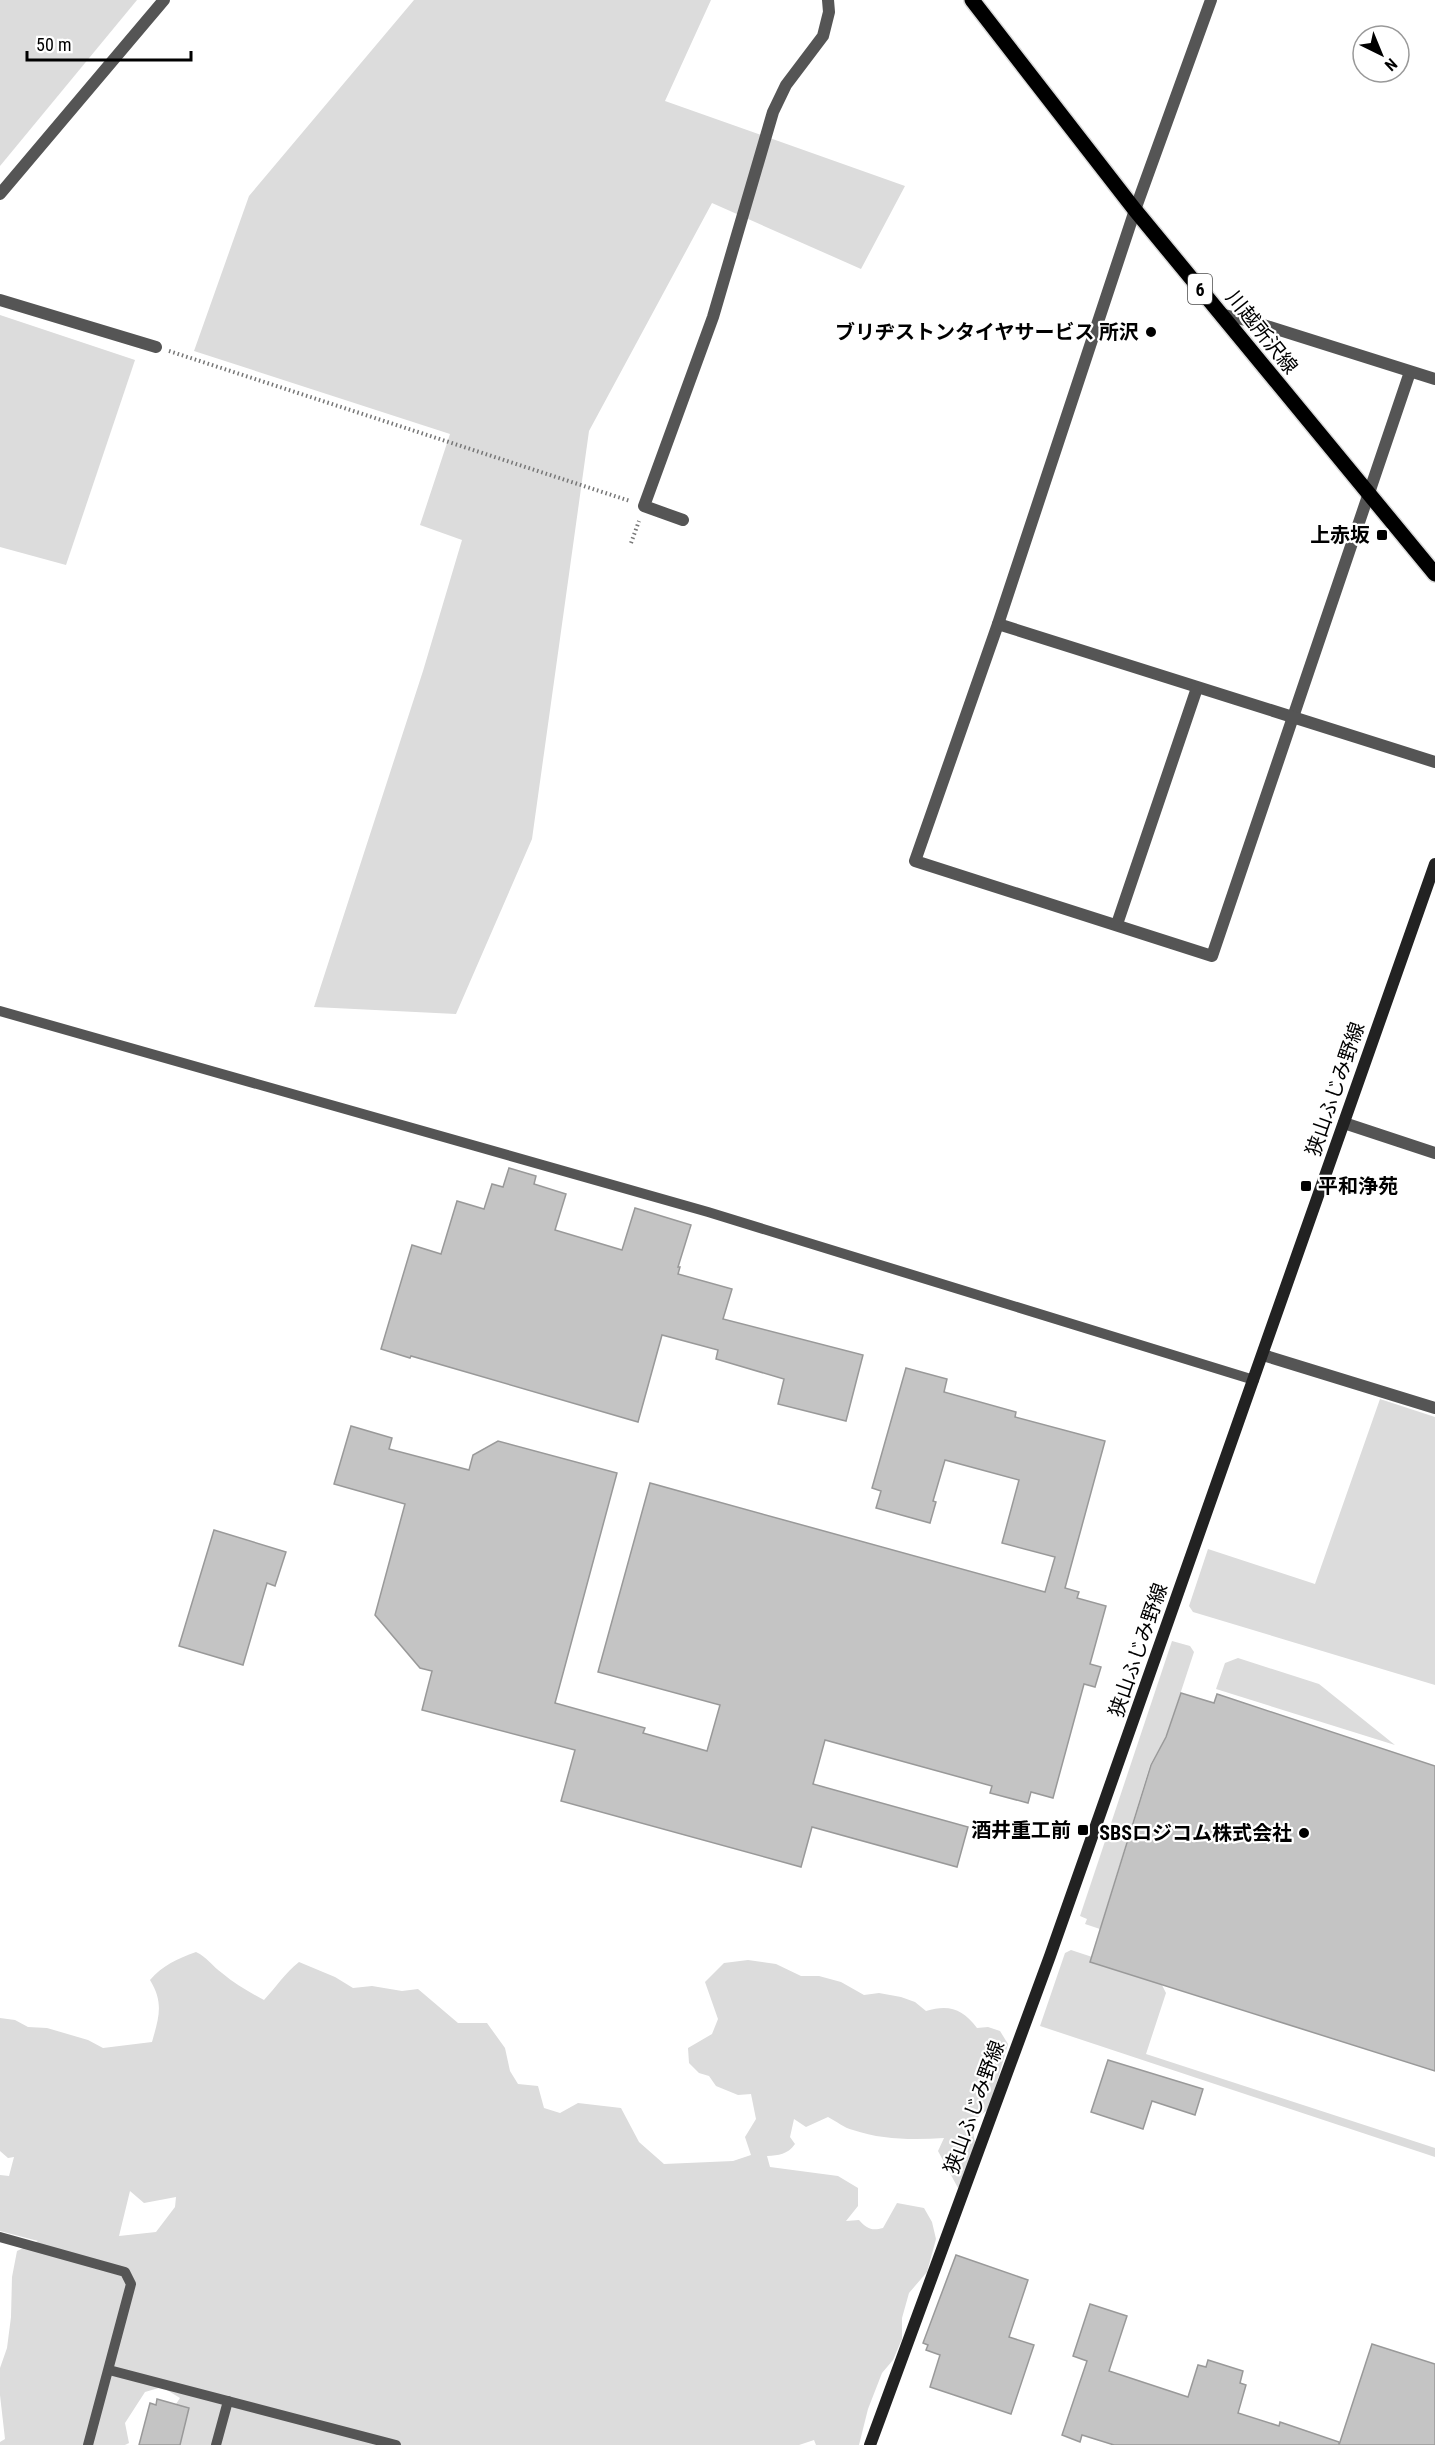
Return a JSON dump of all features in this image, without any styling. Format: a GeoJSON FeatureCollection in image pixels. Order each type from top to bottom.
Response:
{"type":"FeatureCollection","features":[{"type":"Feature","properties":{"kind":"main road","name":"川越所沢線"},"geometry":{"type":"LineString","coordinates":[[972,0],[1135,210],[1435,574]]}},
{"type":"Feature","properties":{"kind":"main road","name":"狭山ふじみ野線"},"geometry":{"type":"LineString","coordinates":[[870,2445],[1050,1956],[1435,864]]}},
{"type":"Feature","properties":{"kind":"street"},"geometry":{"type":"LineString","coordinates":[[0,194],[164,0]]}},
{"type":"Feature","properties":{"kind":"street"},"geometry":{"type":"LineString","coordinates":[[683,520],[644,506],[713,317],[773,112],[786,85],[823,36],[829,12],[828,0]]}},
{"type":"Feature","properties":{"kind":"street"},"geometry":{"type":"LineString","coordinates":[[1211,0],[1135,210],[998,624],[915,861],[1212,956],[1410,372]]}},
{"type":"Feature","properties":{"kind":"street"},"geometry":{"type":"LineString","coordinates":[[0,300],[156,347]]}},
{"type":"Feature","properties":{"kind":"street"},"geometry":{"type":"LineString","coordinates":[[1220,314],[1254,322],[1435,379]]}},
{"type":"Feature","properties":{"kind":"street"},"geometry":{"type":"LineString","coordinates":[[998,624],[1435,762]]}},
{"type":"Feature","properties":{"kind":"street"},"geometry":{"type":"LineString","coordinates":[[1117,924],[1197,688]]}},
{"type":"Feature","properties":{"kind":"street"},"geometry":{"type":"LineString","coordinates":[[1344,1123],[1435,1153]]}},
{"type":"Feature","properties":{"kind":"street"},"geometry":{"type":"LineString","coordinates":[[1263,1355],[1435,1408]]}},
{"type":"Feature","properties":{"kind":"lane"},"geometry":{"type":"LineString","coordinates":[[0,1011],[708,1212],[1254,1380]]}},
{"type":"Feature","properties":{"kind":"lane"},"geometry":{"type":"LineString","coordinates":[[0,2237],[125,2272],[131,2284],[88,2445]]}},
{"type":"Feature","properties":{"kind":"lane"},"geometry":{"type":"LineString","coordinates":[[109,2370],[396,2445]]}},
{"type":"Feature","properties":{"kind":"lane"},"geometry":{"type":"LineString","coordinates":[[216,2445],[228,2401]]}},
{"type":"Feature","properties":{"kind":"path"},"geometry":{"type":"LineString","coordinates":[[156,347],[644,506],[631,543]]}},
{"type":"Feature","properties":{"kind":"shaded area"},"geometry":{"type":"Polygon","coordinates":[[[0,0],[137,0],[0,166],[0,0]]]}},
{"type":"Feature","properties":{"kind":"shaded area"},"geometry":{"type":"Polygon","coordinates":[[[414,0],[711,0],[665,101],[905,186],[861,269],[712,203],[589,431],[532,839],[456,1014],[314,1007],[423,671],[462,540],[420,525],[450,434],[194,351],[249,196],[414,0]]]}},
{"type":"Feature","properties":{"kind":"shaded area"},"geometry":{"type":"Polygon","coordinates":[[[0,315],[135,360],[66,565],[0,547],[0,315]]]}},
{"type":"Feature","properties":{"kind":"shaded area"},"geometry":{"type":"Polygon","coordinates":[[[1380,1399],[1435,1417],[1435,1685],[1193,1612],[1189,1606],[1208,1549],[1315,1584],[1380,1399]]]}},
{"type":"Feature","properties":{"kind":"shaded area"},"geometry":{"type":"Polygon","coordinates":[[[1172,1641],[1190,1646],[1194,1652],[1166,1737],[1150,1765],[1100,1929],[1085,1924],[1087,1919],[1080,1916],[1172,1641]]]}},
{"type":"Feature","properties":{"kind":"shaded area"},"geometry":{"type":"Polygon","coordinates":[[[1238,1658],[1319,1684],[1395,1745],[1216,1689],[1225,1663],[1238,1658]]]}},
{"type":"Feature","properties":{"kind":"shaded area"},"geometry":{"type":"Polygon","coordinates":[[[1071,1950],[1159,1979],[1166,1993],[1146,2054],[1435,2148],[1435,2157],[1040,2026],[1065,1953],[1071,1950]]]}},
{"type":"Feature","properties":{"kind":"shaded area"},"geometry":{"type":"Polygon","coordinates":[[[196,1952],[232,1981],[264,2000],[299,1962],[335,1977],[353,1988],[372,1986],[402,1991],[418,1989],[458,2023],[487,2023],[505,2048],[510,2071],[518,2084],[538,2086],[544,2108],[560,2113],[578,2103],[621,2108],[639,2142],[664,2164],[733,2161],[751,2155],[745,2137],[756,2119],[751,2094],[738,2095],[716,2086],[709,2076],[699,2073],[689,2063],[688,2048],[712,2034],[718,2019],[705,1982],[724,1963],[748,1960],[776,1964],[801,1976],[819,1976],[841,1982],[864,1995],[879,1993],[901,1997],[915,2002],[926,2011],[949,2008],[961,2012],[977,2028],[988,2027],[1000,2031],[1008,2044],[989,2109],[971,2122],[975,2142],[965,2177],[958,2188],[938,2151],[944,2138],[910,2139],[875,2136],[850,2129],[828,2117],[806,2127],[794,2119],[790,2137],[795,2144],[779,2155],[767,2156],[770,2167],[838,2176],[858,2188],[858,2206],[846,2221],[859,2220],[870,2228],[883,2228],[897,2203],[924,2208],[932,2222],[936,2239],[927,2272],[909,2293],[902,2318],[902,2339],[893,2360],[882,2373],[868,2409],[859,2445],[816,2445],[814,2440],[799,2445],[161,2445],[164,2422],[180,2398],[162,2387],[145,2392],[125,2423],[129,2443],[125,2445],[0,2445],[0,2442],[5,2439],[0,2395],[0,2368],[7,2348],[11,2317],[12,2277],[17,2251],[38,2241],[0,2231],[0,2175],[9,2176],[14,2157],[8,2158],[0,2151],[0,2018],[15,2020],[28,2027],[47,2028],[88,2040],[103,2048],[152,2042],[157,2025],[159,2003],[150,1980],[165,1966],[196,1952]],[[130,2191],[119,2236],[156,2232],[175,2207],[176,2197],[144,2203],[130,2191]]]}},
{"type":"Feature","properties":{"kind":"building"},"geometry":{"type":"Polygon","coordinates":[[[509,1168],[536,1176],[534,1184],[566,1194],[555,1230],[622,1250],[635,1208],[691,1225],[678,1274],[732,1289],[723,1319],[863,1355],[846,1421],[778,1404],[784,1379],[716,1359],[718,1350],[662,1335],[638,1422],[381,1349],[412,1245],[441,1254],[457,1201],[484,1209],[492,1184],[503,1187],[509,1168]]]}},
{"type":"Feature","properties":{"kind":"building"},"geometry":{"type":"Polygon","coordinates":[[[906,1368],[947,1379],[944,1392],[1016,1412],[1015,1417],[1105,1441],[1065,1588],[1079,1592],[1077,1598],[1106,1606],[1090,1664],[1101,1667],[1095,1687],[1084,1684],[1053,1798],[1031,1792],[1028,1803],[990,1793],[992,1786],[825,1740],[813,1784],[968,1827],[957,1867],[812,1827],[801,1867],[561,1801],[575,1750],[422,1710],[432,1671],[420,1668],[375,1615],[405,1504],[334,1484],[351,1426],[392,1438],[389,1449],[469,1470],[473,1455],[498,1441],[617,1473],[555,1703],[645,1728],[643,1733],[707,1751],[720,1705],[598,1672],[650,1483],[1045,1592],[1055,1557],[1002,1543],[1019,1480],[945,1460],[933,1501],[936,1502],[930,1523],[876,1508],[881,1491],[872,1488],[906,1368]]]}},
{"type":"Feature","properties":{"kind":"building"},"geometry":{"type":"Polygon","coordinates":[[[214,1530],[286,1552],[275,1586],[267,1583],[243,1665],[179,1646],[214,1530]]]}},
{"type":"Feature","properties":{"kind":"building","name":"SBSロジコム株式会社"},"geometry":{"type":"Polygon","coordinates":[[[1181,1693],[1214,1703],[1217,1694],[1435,1766],[1435,2071],[1090,1962],[1151,1765],[1166,1737],[1181,1693]]]}},
{"type":"Feature","properties":{"kind":"building"},"geometry":{"type":"Polygon","coordinates":[[[1108,2060],[1203,2089],[1195,2115],[1152,2101],[1143,2129],[1091,2112],[1108,2060]]]}},
{"type":"Feature","properties":{"kind":"building"},"geometry":{"type":"Polygon","coordinates":[[[956,2255],[1028,2280],[1009,2337],[1034,2345],[1011,2414],[930,2387],[940,2355],[926,2350],[928,2345],[923,2343],[956,2255]]]}},
{"type":"Feature","properties":{"kind":"building"},"geometry":{"type":"Polygon","coordinates":[[[1090,2304],[1127,2316],[1109,2371],[1188,2397],[1198,2365],[1206,2367],[1208,2360],[1243,2371],[1240,2383],[1246,2385],[1238,2413],[1279,2426],[1280,2422],[1339,2442],[1339,2445],[1114,2445],[1082,2435],[1080,2442],[1062,2435],[1087,2361],[1073,2356],[1090,2304]]]}},
{"type":"Feature","properties":{"kind":"building"},"geometry":{"type":"Polygon","coordinates":[[[1372,2344],[1435,2364],[1435,2445],[1339,2445],[1372,2344]]]}},
{"type":"Feature","properties":{"kind":"building"},"geometry":{"type":"Polygon","coordinates":[[[157,2399],[189,2408],[180,2445],[139,2445],[150,2403],[156,2405],[157,2399]]]}},
{"type":"Feature","properties":{"kind":"place","name":"ブリヂストンタイヤサービス 所沢"},"geometry":{"type":"Point","coordinates":[1151,332]}},
{"type":"Feature","properties":{"kind":"place","name":"上赤坂"},"geometry":{"type":"Point","coordinates":[1382,535]}},
{"type":"Feature","properties":{"kind":"place","name":"平和浄苑"},"geometry":{"type":"Point","coordinates":[1306,1186]}},
{"type":"Feature","properties":{"kind":"place","name":"酒井重工前"},"geometry":{"type":"Point","coordinates":[1083,1830]}},
{"type":"Feature","properties":{"kind":"place","name":"SBSロジコム株式会社"},"geometry":{"type":"Point","coordinates":[1304,1833]}}]}
